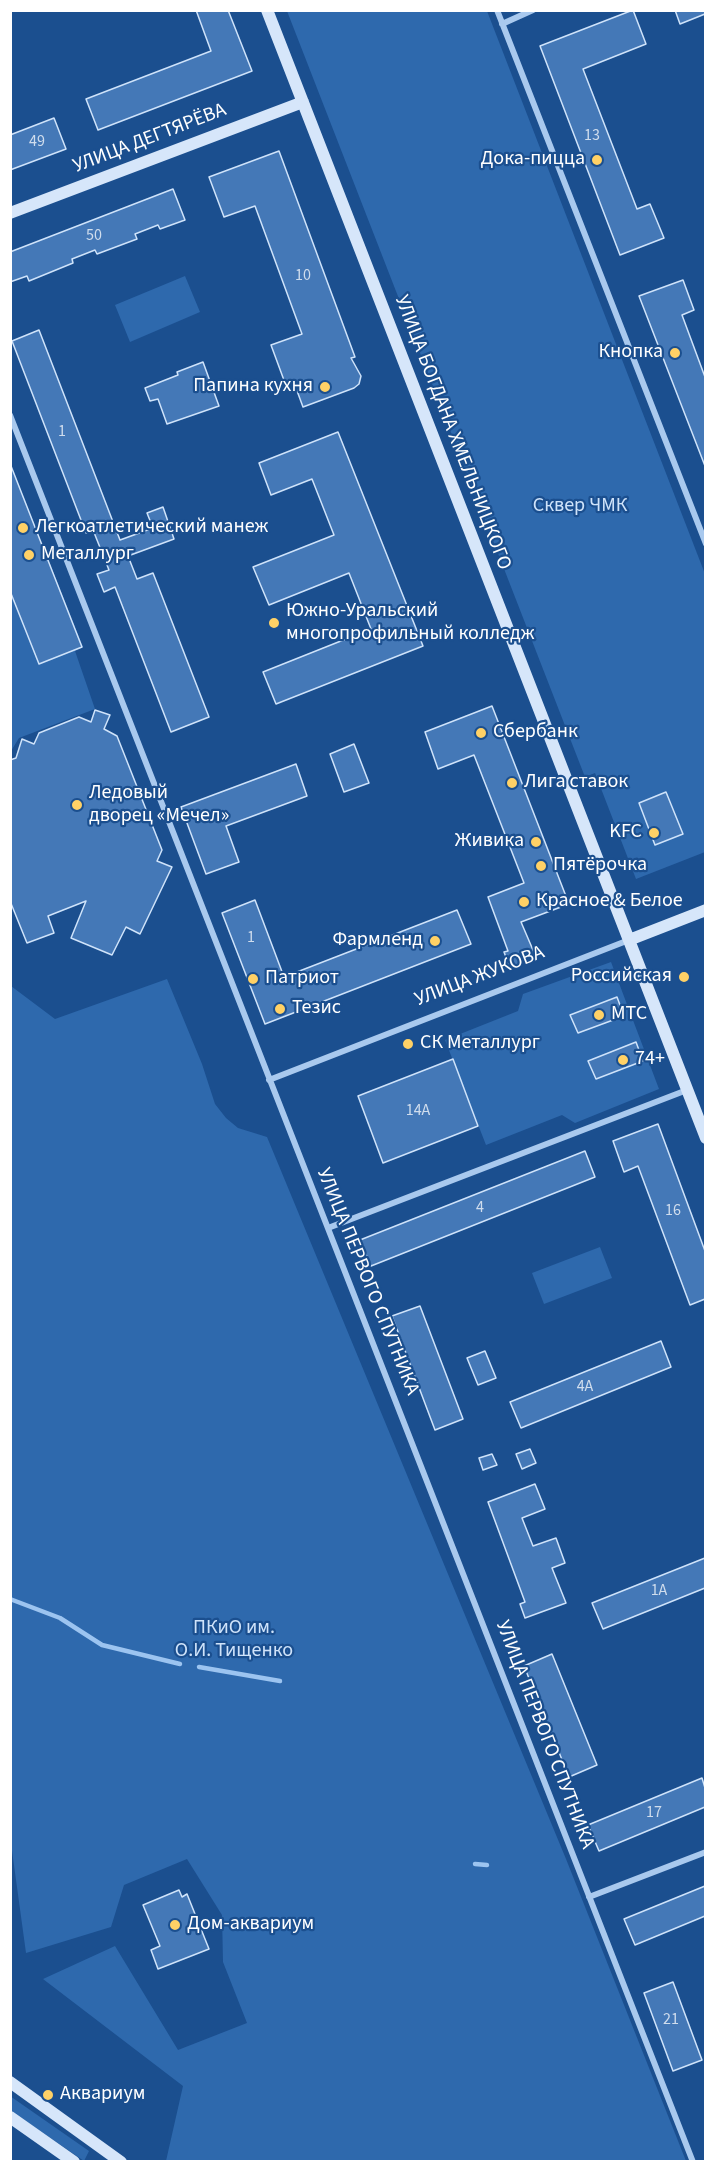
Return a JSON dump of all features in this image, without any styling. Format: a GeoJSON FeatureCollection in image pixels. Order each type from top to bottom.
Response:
{"type":"FeatureCollection","features":[{"type":"Feature","properties":{"kind":"main road","name":"УЛИЦА БОГДАНА ХМЕЛЬНИЦКОГО"},"geometry":{"type":"LineString","coordinates":[[267,10],[705,1138]]}},
{"type":"Feature","properties":{"kind":"main road","name":"УЛИЦА ДЕГТЯРЁВА"},"geometry":{"type":"LineString","coordinates":[[10,213],[303,102]]}},
{"type":"Feature","properties":{"kind":"main road","name":"УЛИЦА ЖУКОВА"},"geometry":{"type":"LineString","coordinates":[[628,940],[705,910]]}},
{"type":"Feature","properties":{"kind":"main road"},"geometry":{"type":"LineString","coordinates":[[10,2082],[121,2162]]}},
{"type":"Feature","properties":{"kind":"main road"},"geometry":{"type":"LineString","coordinates":[[10,2117],[74,2162]]}},
{"type":"Feature","properties":{"kind":"street"},"geometry":{"type":"LineString","coordinates":[[497,10],[705,544]]}},
{"type":"Feature","properties":{"kind":"street"},"geometry":{"type":"LineString","coordinates":[[502,24],[533,10]]}},
{"type":"Feature","properties":{"kind":"street","name":"УЛИЦА ПЕРВОГО СПУТНИКА"},"geometry":{"type":"LineString","coordinates":[[10,415],[693,2162]]}},
{"type":"Feature","properties":{"kind":"street","name":"УЛИЦА ЖУКОВА"},"geometry":{"type":"LineString","coordinates":[[269,1080],[628,940]]}},
{"type":"Feature","properties":{"kind":"street"},"geometry":{"type":"LineString","coordinates":[[328,1228],[687,1090]]}},
{"type":"Feature","properties":{"kind":"street"},"geometry":{"type":"LineString","coordinates":[[589,1898],[705,1852]]}},
{"type":"Feature","properties":{"kind":"green space","name":"Сквер ЧМК"},"geometry":{"type":"Polygon","coordinates":[[[287,11],[487,11],[705,574],[705,852],[636,879],[595,773],[585,777],[287,11]]]}},
{"type":"Feature","properties":{"kind":"green space"},"geometry":{"type":"Polygon","coordinates":[[[185,276],[200,312],[130,342],[115,305],[185,276]]]}},
{"type":"Feature","properties":{"kind":"green space","name":"Металлург"},"geometry":{"type":"Polygon","coordinates":[[[10,463],[83,647],[75,651],[95,709],[19,738],[11,751],[10,463]]]}},
{"type":"Feature","properties":{"kind":"green space"},"geometry":{"type":"Polygon","coordinates":[[[611,962],[659,1089],[575,1123],[562,1115],[486,1145],[445,1040],[518,1011],[523,994],[611,962]]]}},
{"type":"Feature","properties":{"kind":"green space","name":"ПКиО им. О.И. Тищенко"},"geometry":{"type":"Polygon","coordinates":[[[167,979],[202,1064],[215,1104],[238,1128],[267,1137],[566,1859],[686,2161],[166,2161],[183,2086],[43,1979],[115,1946],[178,2050],[247,2023],[223,1962],[222,1915],[187,1859],[124,1885],[111,1927],[26,1953],[10,1836],[11,986],[55,1019],[167,979]]]}},
{"type":"Feature","properties":{"kind":"green space"},"geometry":{"type":"Polygon","coordinates":[[[600,1247],[612,1278],[544,1304],[532,1273],[600,1247]]]}},
{"type":"Feature","properties":{"kind":"green space"},"geometry":{"type":"Polygon","coordinates":[[[10,2096],[89,2151],[84,2161],[11,2111],[10,2096]]]}},
{"type":"Feature","properties":{"kind":"building"},"geometry":{"type":"Polygon","coordinates":[[[196,10],[228,10],[252,71],[98,130],[86,99],[211,51],[196,10]]]}},
{"type":"Feature","properties":{"kind":"building"},"geometry":{"type":"Polygon","coordinates":[[[633,10],[646,44],[583,69],[637,209],[650,204],[664,238],[620,255],[540,46],[633,10]]]}},
{"type":"Feature","properties":{"kind":"building"},"geometry":{"type":"Polygon","coordinates":[[[675,10],[705,10],[705,14],[680,24],[675,10]]]}},
{"type":"Feature","properties":{"kind":"building"},"geometry":{"type":"Polygon","coordinates":[[[54,118],[66,149],[10,170],[10,135],[54,118]]]}},
{"type":"Feature","properties":{"kind":"building"},"geometry":{"type":"Polygon","coordinates":[[[279,151],[355,357],[351,358],[361,376],[359,384],[354,388],[303,407],[293,380],[285,383],[271,345],[302,334],[255,206],[224,217],[209,177],[279,151]]]}},
{"type":"Feature","properties":{"kind":"building"},"geometry":{"type":"Polygon","coordinates":[[[173,189],[185,220],[160,229],[158,225],[135,234],[137,239],[97,254],[95,250],[72,259],[73,263],[29,281],[27,276],[10,282],[10,252],[173,189]]]}},
{"type":"Feature","properties":{"kind":"building"},"geometry":{"type":"Polygon","coordinates":[[[683,280],[694,310],[682,315],[705,377],[705,466],[639,296],[683,280]]]}},
{"type":"Feature","properties":{"kind":"building"},"geometry":{"type":"Polygon","coordinates":[[[39,330],[120,540],[153,528],[147,513],[163,507],[174,539],[128,556],[137,579],[153,573],[209,717],[171,732],[115,587],[104,592],[97,574],[109,570],[93,530],[86,533],[12,341],[39,330]]]}},
{"type":"Feature","properties":{"kind":"building"},"geometry":{"type":"Polygon","coordinates":[[[203,362],[219,406],[167,424],[158,399],[150,401],[145,388],[203,362]]]}},
{"type":"Feature","properties":{"kind":"building"},"geometry":{"type":"Polygon","coordinates":[[[338,432],[423,646],[276,704],[263,672],[371,629],[349,573],[269,605],[253,567],[334,535],[312,479],[271,495],[259,463],[338,432]]]}},
{"type":"Feature","properties":{"kind":"building","name":"Легкоатлетический манеж"},"geometry":{"type":"Polygon","coordinates":[[[11,466],[82,647],[39,664],[10,591],[11,466]]]}},
{"type":"Feature","properties":{"kind":"building"},"geometry":{"type":"Polygon","coordinates":[[[492,706],[569,904],[521,922],[536,957],[510,968],[504,952],[508,951],[488,897],[524,883],[474,755],[438,769],[425,732],[492,706]]]}},
{"type":"Feature","properties":{"kind":"building","name":"Ледовый дворец «Мечел»"},"geometry":{"type":"Polygon","coordinates":[[[95,710],[110,715],[104,729],[117,736],[162,850],[157,861],[172,867],[140,934],[126,927],[112,955],[71,938],[86,901],[48,916],[54,933],[27,943],[10,901],[10,760],[16,758],[22,739],[34,744],[39,733],[79,717],[91,722],[95,710]]]}},
{"type":"Feature","properties":{"kind":"building"},"geometry":{"type":"Polygon","coordinates":[[[354,744],[369,783],[344,792],[330,754],[354,744]]]}},
{"type":"Feature","properties":{"kind":"building"},"geometry":{"type":"Polygon","coordinates":[[[296,764],[307,796],[226,826],[239,862],[206,874],[181,807],[296,764]]]}},
{"type":"Feature","properties":{"kind":"building"},"geometry":{"type":"Polygon","coordinates":[[[666,792],[683,834],[655,845],[639,803],[666,792]]]}},
{"type":"Feature","properties":{"kind":"building"},"geometry":{"type":"Polygon","coordinates":[[[255,900],[284,977],[457,910],[471,944],[265,1024],[222,913],[255,900]]]}},
{"type":"Feature","properties":{"kind":"building"},"geometry":{"type":"Polygon","coordinates":[[[617,997],[624,1016],[578,1033],[570,1015],[617,997]]]}},
{"type":"Feature","properties":{"kind":"building"},"geometry":{"type":"Polygon","coordinates":[[[636,1042],[643,1061],[596,1079],[588,1061],[636,1042]]]}},
{"type":"Feature","properties":{"kind":"building"},"geometry":{"type":"Polygon","coordinates":[[[453,1059],[478,1126],[383,1163],[358,1096],[453,1059]]]}},
{"type":"Feature","properties":{"kind":"building"},"geometry":{"type":"Polygon","coordinates":[[[658,1124],[705,1251],[705,1299],[690,1305],[638,1166],[624,1172],[613,1141],[658,1124]]]}},
{"type":"Feature","properties":{"kind":"building"},"geometry":{"type":"Polygon","coordinates":[[[585,1151],[595,1177],[371,1266],[360,1240],[585,1151]]]}},
{"type":"Feature","properties":{"kind":"building"},"geometry":{"type":"Polygon","coordinates":[[[420,1306],[463,1419],[435,1430],[392,1316],[420,1306]]]}},
{"type":"Feature","properties":{"kind":"building"},"geometry":{"type":"Polygon","coordinates":[[[661,1341],[671,1367],[521,1428],[510,1402],[661,1341]]]}},
{"type":"Feature","properties":{"kind":"building"},"geometry":{"type":"Polygon","coordinates":[[[485,1351],[496,1378],[478,1385],[467,1358],[485,1351]]]}},
{"type":"Feature","properties":{"kind":"building"},"geometry":{"type":"Polygon","coordinates":[[[530,1449],[536,1463],[522,1469],[516,1454],[530,1449]]]}},
{"type":"Feature","properties":{"kind":"building"},"geometry":{"type":"Polygon","coordinates":[[[492,1454],[497,1465],[483,1470],[479,1458],[492,1454]]]}},
{"type":"Feature","properties":{"kind":"building"},"geometry":{"type":"Polygon","coordinates":[[[535,1484],[545,1509],[522,1518],[533,1546],[556,1538],[565,1563],[552,1568],[566,1603],[525,1618],[520,1604],[525,1602],[488,1502],[535,1484]]]}},
{"type":"Feature","properties":{"kind":"building"},"geometry":{"type":"Polygon","coordinates":[[[705,1558],[705,1588],[603,1629],[592,1603],[705,1558]]]}},
{"type":"Feature","properties":{"kind":"building"},"geometry":{"type":"Polygon","coordinates":[[[552,1654],[597,1765],[569,1777],[524,1666],[552,1654]]]}},
{"type":"Feature","properties":{"kind":"building"},"geometry":{"type":"Polygon","coordinates":[[[702,1778],[705,1788],[705,1807],[599,1851],[588,1825],[702,1778]]]}},
{"type":"Feature","properties":{"kind":"building"},"geometry":{"type":"Polygon","coordinates":[[[705,1886],[705,1916],[635,1945],[624,1919],[705,1886]]]}},
{"type":"Feature","properties":{"kind":"building","name":"Дом-аквариум"},"geometry":{"type":"Polygon","coordinates":[[[179,1890],[182,1897],[187,1894],[209,1949],[158,1969],[151,1950],[160,1946],[143,1905],[179,1890]]]}},
{"type":"Feature","properties":{"kind":"building"},"geometry":{"type":"Polygon","coordinates":[[[673,1982],[702,2060],[673,2071],[644,1993],[673,1982]]]}},
{"type":"Feature","properties":{"kind":"waterway"},"geometry":{"type":"LineString","coordinates":[[10,1599],[60,1618],[102,1645],[180,1664]]}},
{"type":"Feature","properties":{"kind":"waterway"},"geometry":{"type":"LineString","coordinates":[[199,1667],[280,1681]]}},
{"type":"Feature","properties":{"kind":"waterway"},"geometry":{"type":"LineString","coordinates":[[475,1864],[487,1865]]}},
{"type":"Feature","properties":{"kind":"place","name":"Дока-пицца"},"geometry":{"type":"Point","coordinates":[597,160]}},
{"type":"Feature","properties":{"kind":"place","name":"Кнопка"},"geometry":{"type":"Point","coordinates":[675,353]}},
{"type":"Feature","properties":{"kind":"place","name":"Папина кухня"},"geometry":{"type":"Point","coordinates":[325,387]}},
{"type":"Feature","properties":{"kind":"place","name":"Легкоатлетический манеж"},"geometry":{"type":"Point","coordinates":[23,528]}},
{"type":"Feature","properties":{"kind":"place","name":"Металлург"},"geometry":{"type":"Point","coordinates":[29,555]}},
{"type":"Feature","properties":{"kind":"place","name":"Южно-Уральский многопрофильный колледж"},"geometry":{"type":"Point","coordinates":[274,623]}},
{"type":"Feature","properties":{"kind":"place","name":"Сбербанк"},"geometry":{"type":"Point","coordinates":[481,733]}},
{"type":"Feature","properties":{"kind":"place","name":"Лига ставок"},"geometry":{"type":"Point","coordinates":[512,783]}},
{"type":"Feature","properties":{"kind":"place","name":"Ледовый дворец «Мечел»"},"geometry":{"type":"Point","coordinates":[77,805]}},
{"type":"Feature","properties":{"kind":"place","name":"KFC"},"geometry":{"type":"Point","coordinates":[654,833]}},
{"type":"Feature","properties":{"kind":"place","name":"Живика"},"geometry":{"type":"Point","coordinates":[536,842]}},
{"type":"Feature","properties":{"kind":"place","name":"Пятёрочка"},"geometry":{"type":"Point","coordinates":[541,866]}},
{"type":"Feature","properties":{"kind":"place","name":"Красное & Белое"},"geometry":{"type":"Point","coordinates":[524,902]}},
{"type":"Feature","properties":{"kind":"place","name":"Фармленд"},"geometry":{"type":"Point","coordinates":[435,941]}},
{"type":"Feature","properties":{"kind":"place","name":"Российская"},"geometry":{"type":"Point","coordinates":[684,977]}},
{"type":"Feature","properties":{"kind":"place","name":"Патриот"},"geometry":{"type":"Point","coordinates":[253,979]}},
{"type":"Feature","properties":{"kind":"place","name":"Тезис"},"geometry":{"type":"Point","coordinates":[280,1009]}},
{"type":"Feature","properties":{"kind":"place","name":"МТС"},"geometry":{"type":"Point","coordinates":[599,1015]}},
{"type":"Feature","properties":{"kind":"place","name":"СК Металлург"},"geometry":{"type":"Point","coordinates":[408,1044]}},
{"type":"Feature","properties":{"kind":"place","name":"74+"},"geometry":{"type":"Point","coordinates":[623,1060]}},
{"type":"Feature","properties":{"kind":"place","name":"Дом-аквариум"},"geometry":{"type":"Point","coordinates":[175,1925]}},
{"type":"Feature","properties":{"kind":"place","name":"Аквариум"},"geometry":{"type":"Point","coordinates":[48,2095]}}]}
